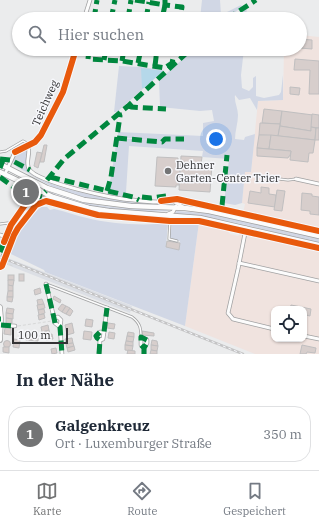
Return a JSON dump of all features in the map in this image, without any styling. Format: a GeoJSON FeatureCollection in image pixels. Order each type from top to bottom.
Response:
{"type":"FeatureCollection","features":[{"type":"Feature","properties":{"kind":"main road"},"geometry":{"type":"LineString","coordinates":[[0,164],[47,188],[67,195],[96,202],[131,206],[185,208],[224,214],[319,236]]}},
{"type":"Feature","properties":{"kind":"main road"},"geometry":{"type":"LineString","coordinates":[[2,173],[39,191],[73,204],[110,211],[200,218],[319,245]]}},
{"type":"Feature","properties":{"kind":"main road"},"geometry":{"type":"LineString","coordinates":[[26,184],[33,204]]}},
{"type":"Feature","properties":{"kind":"street"},"geometry":{"type":"LineString","coordinates":[[86,12],[90,0]]}},
{"type":"Feature","properties":{"kind":"street","name":"Teichweg"},"geometry":{"type":"LineString","coordinates":[[2,173],[8,167],[15,152],[35,142],[41,135],[63,92],[74,56]]}},
{"type":"Feature","properties":{"kind":"street"},"geometry":{"type":"LineString","coordinates":[[28,145],[30,153],[28,167],[32,173],[50,181],[113,197],[156,202],[171,200],[185,208]]}},
{"type":"Feature","properties":{"kind":"street"},"geometry":{"type":"LineString","coordinates":[[296,180],[319,184]]}},
{"type":"Feature","properties":{"kind":"street"},"geometry":{"type":"LineString","coordinates":[[36,182],[39,191]]}},
{"type":"Feature","properties":{"kind":"street"},"geometry":{"type":"LineString","coordinates":[[33,204],[34,197],[39,191],[47,188]]}},
{"type":"Feature","properties":{"kind":"street"},"geometry":{"type":"LineString","coordinates":[[0,263],[15,228],[33,204],[43,199],[53,197]]}},
{"type":"Feature","properties":{"kind":"street"},"geometry":{"type":"LineString","coordinates":[[166,215],[173,212],[176,208],[175,202]]}},
{"type":"Feature","properties":{"kind":"street"},"geometry":{"type":"LineString","coordinates":[[246,228],[228,313],[233,319],[271,328]]}},
{"type":"Feature","properties":{"kind":"street"},"geometry":{"type":"LineString","coordinates":[[0,235],[10,238]]}},
{"type":"Feature","properties":{"kind":"street"},"geometry":{"type":"LineString","coordinates":[[239,263],[319,281]]}},
{"type":"Feature","properties":{"kind":"street"},"geometry":{"type":"LineString","coordinates":[[46,284],[55,325],[60,327]]}},
{"type":"Feature","properties":{"kind":"street"},"geometry":{"type":"LineString","coordinates":[[0,307],[0,340]]}},
{"type":"Feature","properties":{"kind":"street"},"geometry":{"type":"LineString","coordinates":[[99,354],[100,340],[103,339],[107,308]]}},
{"type":"Feature","properties":{"kind":"street"},"geometry":{"type":"LineString","coordinates":[[54,320],[58,317],[61,320],[60,327],[62,354]]}},
{"type":"Feature","properties":{"kind":"street"},"geometry":{"type":"LineString","coordinates":[[1,325],[15,326]]}},
{"type":"Feature","properties":{"kind":"street"},"geometry":{"type":"LineString","coordinates":[[100,340],[97,338],[97,334],[104,332]]}},
{"type":"Feature","properties":{"kind":"street"},"geometry":{"type":"LineString","coordinates":[[141,337],[141,345],[144,348],[144,354]]}},
{"type":"Feature","properties":{"kind":"street"},"geometry":{"type":"LineString","coordinates":[[307,337],[319,339]]}},
{"type":"Feature","properties":{"kind":"lane"},"geometry":{"type":"LineString","coordinates":[[0,152],[6,151],[23,141],[28,145]]}},
{"type":"Feature","properties":{"kind":"lane"},"geometry":{"type":"LineString","coordinates":[[262,177],[296,180]]}},
{"type":"Feature","properties":{"kind":"lane"},"geometry":{"type":"LineString","coordinates":[[166,215],[170,221],[169,239],[177,241]]}},
{"type":"Feature","properties":{"kind":"lane"},"geometry":{"type":"LineString","coordinates":[[0,224],[8,223],[15,228]]}},
{"type":"Feature","properties":{"kind":"lane"},"geometry":{"type":"LineString","coordinates":[[46,284],[136,320],[141,328],[141,337]]}},
{"type":"Feature","properties":{"kind":"path"},"geometry":{"type":"LineString","coordinates":[[0,263],[12,266]]}},
{"type":"Feature","properties":{"kind":"path"},"geometry":{"type":"LineString","coordinates":[[15,326],[24,326],[54,320]]}},
{"type":"Feature","properties":{"kind":"shaded area"},"geometry":{"type":"Polygon","coordinates":[[[202,0],[220,0],[221,12],[201,12],[202,0]]]}},
{"type":"Feature","properties":{"kind":"shaded area"},"geometry":{"type":"Polygon","coordinates":[[[241,5],[242,7],[235,12],[227,12],[241,5]]]}},
{"type":"Feature","properties":{"kind":"shaded area"},"geometry":{"type":"Polygon","coordinates":[[[247,6],[247,12],[239,12],[247,6]]]}},
{"type":"Feature","properties":{"kind":"shaded area"},"geometry":{"type":"Polygon","coordinates":[[[307,36],[319,37],[319,230],[243,213],[245,204],[242,203],[245,172],[251,172],[258,101],[283,100],[284,56],[307,56],[307,36]]]}},
{"type":"Feature","properties":{"kind":"shaded area"},"geometry":{"type":"Polygon","coordinates":[[[186,56],[243,56],[241,75],[242,88],[249,91],[253,87],[253,78],[256,76],[256,96],[264,98],[279,95],[281,92],[283,75],[283,100],[258,101],[257,110],[250,98],[239,100],[235,95],[238,115],[235,139],[244,140],[245,137],[255,134],[251,172],[245,172],[242,203],[235,205],[224,203],[229,159],[202,157],[203,151],[129,146],[125,197],[108,194],[107,191],[111,177],[117,138],[151,140],[118,137],[118,132],[203,136],[203,123],[214,121],[212,110],[200,111],[160,107],[159,80],[186,56]]]}},
{"type":"Feature","properties":{"kind":"shaded area"},"geometry":{"type":"Polygon","coordinates":[[[119,66],[141,67],[163,71],[117,112],[114,112],[119,66]]]}},
{"type":"Feature","properties":{"kind":"shaded area"},"geometry":{"type":"Polygon","coordinates":[[[22,149],[27,151],[27,167],[29,172],[46,182],[60,187],[106,198],[139,203],[169,202],[174,206],[117,203],[62,191],[45,183],[15,165],[13,160],[17,152],[22,149]]]}},
{"type":"Feature","properties":{"kind":"shaded area"},"geometry":{"type":"Polygon","coordinates":[[[47,191],[66,198],[103,206],[170,211],[144,212],[96,208],[75,203],[46,192],[47,191]]]}},
{"type":"Feature","properties":{"kind":"shaded area"},"geometry":{"type":"Polygon","coordinates":[[[41,207],[47,207],[50,210],[54,209],[106,222],[138,224],[168,223],[166,247],[179,250],[180,241],[170,238],[172,222],[199,222],[185,326],[45,272],[44,270],[11,254],[9,251],[16,229],[26,218],[29,218],[41,207]]]}},
{"type":"Feature","properties":{"kind":"shaded area"},"geometry":{"type":"Polygon","coordinates":[[[177,211],[215,214],[319,238],[319,243],[228,221],[191,215],[173,214],[177,211]]]}},
{"type":"Feature","properties":{"kind":"shaded area"},"geometry":{"type":"Polygon","coordinates":[[[199,222],[225,228],[230,234],[238,236],[242,232],[319,249],[319,354],[255,354],[185,326],[199,222]]]}},
{"type":"Feature","properties":{"kind":"shaded area"},"geometry":{"type":"Polygon","coordinates":[[[0,255],[132,306],[130,313],[0,262],[0,255]]]}},
{"type":"Feature","properties":{"kind":"water"},"geometry":{"type":"Polygon","coordinates":[[[141,68],[163,71],[144,88],[142,88],[141,68]]]}},
{"type":"Feature","properties":{"kind":"building"},"geometry":{"type":"Polygon","coordinates":[[[307,40],[312,40],[312,49],[307,49],[307,40]]]}},
{"type":"Feature","properties":{"kind":"building"},"geometry":{"type":"Polygon","coordinates":[[[295,59],[319,61],[319,94],[309,94],[310,70],[294,70],[295,59]]]}},
{"type":"Feature","properties":{"kind":"building"},"geometry":{"type":"Polygon","coordinates":[[[290,87],[300,88],[299,95],[290,94],[290,87]]]}},
{"type":"Feature","properties":{"kind":"building"},"geometry":{"type":"Polygon","coordinates":[[[264,109],[282,111],[280,124],[262,123],[264,109]]]}},
{"type":"Feature","properties":{"kind":"building"},"geometry":{"type":"Polygon","coordinates":[[[282,111],[313,115],[311,131],[280,126],[282,111]]]}},
{"type":"Feature","properties":{"kind":"building"},"geometry":{"type":"Polygon","coordinates":[[[312,114],[319,115],[319,128],[311,127],[312,114]]]}},
{"type":"Feature","properties":{"kind":"building"},"geometry":{"type":"Polygon","coordinates":[[[260,123],[280,124],[278,136],[259,135],[260,123]]]}},
{"type":"Feature","properties":{"kind":"building"},"geometry":{"type":"Polygon","coordinates":[[[280,126],[311,131],[311,127],[316,128],[315,140],[278,136],[280,126]]]}},
{"type":"Feature","properties":{"kind":"building"},"geometry":{"type":"Polygon","coordinates":[[[316,128],[319,128],[319,140],[315,140],[316,128]]]}},
{"type":"Feature","properties":{"kind":"building"},"geometry":{"type":"Polygon","coordinates":[[[259,135],[271,135],[269,149],[257,148],[259,135]]]}},
{"type":"Feature","properties":{"kind":"building"},"geometry":{"type":"Polygon","coordinates":[[[271,135],[315,140],[313,153],[309,153],[308,162],[290,160],[291,151],[269,149],[271,135]]]}},
{"type":"Feature","properties":{"kind":"building"},"geometry":{"type":"Polygon","coordinates":[[[44,145],[47,145],[44,162],[40,162],[44,145]]]}},
{"type":"Feature","properties":{"kind":"building"},"geometry":{"type":"Polygon","coordinates":[[[257,148],[291,151],[288,158],[257,156],[257,148]]]}},
{"type":"Feature","properties":{"kind":"building"},"geometry":{"type":"Polygon","coordinates":[[[37,152],[42,153],[38,168],[34,166],[37,152]]]}},
{"type":"Feature","properties":{"kind":"building"},"geometry":{"type":"Polygon","coordinates":[[[181,156],[202,157],[201,164],[212,165],[210,192],[179,190],[181,156]]]}},
{"type":"Feature","properties":{"kind":"building"},"geometry":{"type":"Polygon","coordinates":[[[157,157],[178,158],[178,164],[180,164],[179,185],[176,185],[176,187],[155,186],[157,157]]]}},
{"type":"Feature","properties":{"kind":"building"},"geometry":{"type":"Polygon","coordinates":[[[261,187],[269,188],[269,194],[276,195],[275,207],[248,203],[250,191],[261,193],[261,187]]]}},
{"type":"Feature","properties":{"kind":"building"},"geometry":{"type":"Polygon","coordinates":[[[277,190],[285,191],[282,211],[274,210],[277,190]]]}},
{"type":"Feature","properties":{"kind":"building"},"geometry":{"type":"Polygon","coordinates":[[[302,193],[312,194],[312,196],[319,197],[319,215],[310,214],[310,211],[301,210],[302,193]]]}},
{"type":"Feature","properties":{"kind":"building"},"geometry":{"type":"Polygon","coordinates":[[[167,241],[180,243],[179,250],[166,247],[167,241]]]}},
{"type":"Feature","properties":{"kind":"building"},"geometry":{"type":"Polygon","coordinates":[[[19,274],[24,274],[24,281],[19,281],[19,274]]]}},
{"type":"Feature","properties":{"kind":"building"},"geometry":{"type":"Polygon","coordinates":[[[8,275],[14,275],[14,280],[8,280],[8,275]]]}},
{"type":"Feature","properties":{"kind":"building"},"geometry":{"type":"Polygon","coordinates":[[[8,280],[14,280],[13,286],[8,285],[8,280]]]}},
{"type":"Feature","properties":{"kind":"building"},"geometry":{"type":"Polygon","coordinates":[[[8,285],[13,286],[13,291],[8,291],[8,285]]]}},
{"type":"Feature","properties":{"kind":"building"},"geometry":{"type":"Polygon","coordinates":[[[40,288],[41,293],[35,295],[34,290],[40,288]]]}},
{"type":"Feature","properties":{"kind":"building"},"geometry":{"type":"Polygon","coordinates":[[[8,291],[13,291],[13,297],[7,297],[8,291]]]}},
{"type":"Feature","properties":{"kind":"building"},"geometry":{"type":"Polygon","coordinates":[[[54,296],[61,300],[60,303],[53,299],[54,296]]]}},
{"type":"Feature","properties":{"kind":"building"},"geometry":{"type":"Polygon","coordinates":[[[7,297],[13,297],[12,302],[7,301],[7,297]]]}},
{"type":"Feature","properties":{"kind":"building"},"geometry":{"type":"Polygon","coordinates":[[[42,299],[44,304],[38,305],[37,300],[42,299]]]}},
{"type":"Feature","properties":{"kind":"building"},"geometry":{"type":"Polygon","coordinates":[[[44,304],[45,308],[38,310],[37,305],[44,304]]]}},
{"type":"Feature","properties":{"kind":"building"},"geometry":{"type":"Polygon","coordinates":[[[62,304],[66,306],[62,312],[58,309],[62,304]]]}},
{"type":"Feature","properties":{"kind":"building"},"geometry":{"type":"Polygon","coordinates":[[[66,306],[70,308],[66,314],[62,312],[66,306]]]}},
{"type":"Feature","properties":{"kind":"building"},"geometry":{"type":"Polygon","coordinates":[[[7,308],[14,309],[13,314],[6,313],[7,308]]]}},
{"type":"Feature","properties":{"kind":"building"},"geometry":{"type":"Polygon","coordinates":[[[70,308],[73,311],[70,316],[66,314],[70,308]]]}},
{"type":"Feature","properties":{"kind":"building"},"geometry":{"type":"Polygon","coordinates":[[[307,308],[311,309],[310,316],[307,315],[307,308]]]}},
{"type":"Feature","properties":{"kind":"building"},"geometry":{"type":"Polygon","coordinates":[[[44,309],[45,313],[39,315],[38,310],[44,309]]]}},
{"type":"Feature","properties":{"kind":"building"},"geometry":{"type":"Polygon","coordinates":[[[6,313],[13,314],[13,319],[6,318],[6,313]]]}},
{"type":"Feature","properties":{"kind":"building"},"geometry":{"type":"Polygon","coordinates":[[[44,314],[45,318],[39,320],[38,315],[44,314]]]}},
{"type":"Feature","properties":{"kind":"building"},"geometry":{"type":"Polygon","coordinates":[[[6,318],[12,319],[12,323],[6,323],[6,318]]]}},
{"type":"Feature","properties":{"kind":"building"},"geometry":{"type":"Polygon","coordinates":[[[86,319],[93,320],[92,327],[85,326],[86,319]]]}},
{"type":"Feature","properties":{"kind":"building"},"geometry":{"type":"Polygon","coordinates":[[[72,323],[74,333],[67,335],[65,325],[72,323]]]}},
{"type":"Feature","properties":{"kind":"building"},"geometry":{"type":"Polygon","coordinates":[[[108,323],[115,324],[114,329],[107,328],[108,323]]]}},
{"type":"Feature","properties":{"kind":"building"},"geometry":{"type":"Polygon","coordinates":[[[48,325],[49,330],[42,332],[41,327],[48,325]]]}},
{"type":"Feature","properties":{"kind":"building"},"geometry":{"type":"Polygon","coordinates":[[[5,328],[11,328],[11,335],[4,334],[5,328]]]}},
{"type":"Feature","properties":{"kind":"building"},"geometry":{"type":"Polygon","coordinates":[[[49,330],[50,334],[44,336],[43,332],[49,330]]]}},
{"type":"Feature","properties":{"kind":"building"},"geometry":{"type":"Polygon","coordinates":[[[84,331],[92,332],[91,340],[83,339],[84,331]]]}},
{"type":"Feature","properties":{"kind":"building"},"geometry":{"type":"Polygon","coordinates":[[[142,331],[154,333],[154,336],[142,335],[142,331]]]}},
{"type":"Feature","properties":{"kind":"building"},"geometry":{"type":"Polygon","coordinates":[[[109,332],[115,333],[114,339],[108,338],[109,332]]]}},
{"type":"Feature","properties":{"kind":"building"},"geometry":{"type":"Polygon","coordinates":[[[128,332],[134,333],[134,337],[127,336],[128,332]]]}},
{"type":"Feature","properties":{"kind":"building"},"geometry":{"type":"Polygon","coordinates":[[[52,334],[53,339],[46,340],[45,335],[52,334]]]}},
{"type":"Feature","properties":{"kind":"building"},"geometry":{"type":"Polygon","coordinates":[[[127,336],[134,337],[133,342],[126,341],[127,336]]]}},
{"type":"Feature","properties":{"kind":"building"},"geometry":{"type":"Polygon","coordinates":[[[26,337],[38,338],[38,341],[26,340],[26,337]]]}},
{"type":"Feature","properties":{"kind":"building"},"geometry":{"type":"Polygon","coordinates":[[[72,338],[73,343],[66,344],[65,339],[72,338]]]}},
{"type":"Feature","properties":{"kind":"building"},"geometry":{"type":"Polygon","coordinates":[[[14,339],[20,340],[19,348],[13,347],[14,339]]]}},
{"type":"Feature","properties":{"kind":"building"},"geometry":{"type":"Polygon","coordinates":[[[152,340],[157,341],[158,346],[151,345],[152,340]]]}},
{"type":"Feature","properties":{"kind":"building"},"geometry":{"type":"Polygon","coordinates":[[[7,341],[10,344],[7,347],[4,344],[7,341]]]}},
{"type":"Feature","properties":{"kind":"building"},"geometry":{"type":"Polygon","coordinates":[[[126,341],[133,342],[133,346],[125,345],[126,341]]]}},
{"type":"Feature","properties":{"kind":"building"},"geometry":{"type":"Polygon","coordinates":[[[73,343],[74,346],[67,348],[66,344],[73,343]]]}},
{"type":"Feature","properties":{"kind":"building"},"geometry":{"type":"Polygon","coordinates":[[[125,345],[133,346],[132,351],[125,350],[125,345]]]}},
{"type":"Feature","properties":{"kind":"building"},"geometry":{"type":"Polygon","coordinates":[[[151,345],[158,346],[157,351],[151,350],[151,345]]]}},
{"type":"Feature","properties":{"kind":"building"},"geometry":{"type":"Polygon","coordinates":[[[302,345],[316,348],[315,353],[307,352],[306,354],[300,354],[302,345]]]}},
{"type":"Feature","properties":{"kind":"building"},"geometry":{"type":"Polygon","coordinates":[[[74,346],[75,350],[68,352],[67,348],[74,346]]]}},
{"type":"Feature","properties":{"kind":"building"},"geometry":{"type":"Polygon","coordinates":[[[3,347],[9,347],[9,353],[3,352],[3,347]]]}},
{"type":"Feature","properties":{"kind":"building"},"geometry":{"type":"Polygon","coordinates":[[[56,348],[57,353],[52,354],[51,349],[56,348]]]}},
{"type":"Feature","properties":{"kind":"building"},"geometry":{"type":"Polygon","coordinates":[[[128,350],[135,351],[135,354],[127,354],[128,350]]]}},
{"type":"Feature","properties":{"kind":"building"},"geometry":{"type":"Polygon","coordinates":[[[151,350],[157,351],[157,354],[150,354],[151,350]]]}},
{"type":"Feature","properties":{"kind":"railway"},"geometry":{"type":"LineString","coordinates":[[0,257],[243,354]]}},
{"type":"Feature","properties":{"kind":"marked path"},"geometry":{"type":"LineString","coordinates":[[95,12],[97,0]]}},
{"type":"Feature","properties":{"kind":"marked path"},"geometry":{"type":"LineString","coordinates":[[112,12],[115,0]]}},
{"type":"Feature","properties":{"kind":"marked path"},"geometry":{"type":"LineString","coordinates":[[129,12],[131,0]]}},
{"type":"Feature","properties":{"kind":"marked path"},"geometry":{"type":"LineString","coordinates":[[135,0],[165,5],[164,12]]}},
{"type":"Feature","properties":{"kind":"marked path"},"geometry":{"type":"LineString","coordinates":[[165,0],[165,5],[182,7],[181,12]]}},
{"type":"Feature","properties":{"kind":"marked path"},"geometry":{"type":"LineString","coordinates":[[238,12],[256,0]]}},
{"type":"Feature","properties":{"kind":"marked path"},"geometry":{"type":"LineString","coordinates":[[147,12],[149,2]]}},
{"type":"Feature","properties":{"kind":"marked path"},"geometry":{"type":"LineString","coordinates":[[88,56],[88,59],[122,61],[165,68],[172,63],[174,56]]}},
{"type":"Feature","properties":{"kind":"marked path"},"geometry":{"type":"LineString","coordinates":[[104,60],[105,56]]}},
{"type":"Feature","properties":{"kind":"marked path"},"geometry":{"type":"LineString","coordinates":[[122,61],[123,56]]}},
{"type":"Feature","properties":{"kind":"marked path"},"geometry":{"type":"LineString","coordinates":[[138,63],[140,56]]}},
{"type":"Feature","properties":{"kind":"marked path"},"geometry":{"type":"LineString","coordinates":[[155,66],[156,56]]}},
{"type":"Feature","properties":{"kind":"marked path"},"geometry":{"type":"LineString","coordinates":[[47,180],[64,159],[128,106],[183,56]]}},
{"type":"Feature","properties":{"kind":"marked path"},"geometry":{"type":"LineString","coordinates":[[128,106],[166,109]]}},
{"type":"Feature","properties":{"kind":"marked path"},"geometry":{"type":"LineString","coordinates":[[107,191],[111,177],[120,116],[119,113]]}},
{"type":"Feature","properties":{"kind":"marked path"},"geometry":{"type":"LineString","coordinates":[[117,138],[162,142],[165,139],[184,139]]}},
{"type":"Feature","properties":{"kind":"marked path"},"geometry":{"type":"LineString","coordinates":[[222,206],[227,155]]}},
{"type":"Feature","properties":{"kind":"marked path"},"geometry":{"type":"LineString","coordinates":[[0,159],[11,160],[30,170]]}},
{"type":"Feature","properties":{"kind":"marked path"},"geometry":{"type":"LineString","coordinates":[[0,168],[3,160]]}},
{"type":"Feature","properties":{"kind":"marked path"},"geometry":{"type":"LineString","coordinates":[[0,177],[24,195],[30,194],[42,197]]}},
{"type":"Feature","properties":{"kind":"marked path"},"geometry":{"type":"LineString","coordinates":[[50,177],[133,197],[139,200]]}},
{"type":"Feature","properties":{"kind":"marked path"},"geometry":{"type":"LineString","coordinates":[[142,197],[151,198],[166,196]]}},
{"type":"Feature","properties":{"kind":"marked path"},"geometry":{"type":"LineString","coordinates":[[0,252],[5,240]]}},
{"type":"Feature","properties":{"kind":"marked path"},"geometry":{"type":"LineString","coordinates":[[46,284],[55,323],[60,327],[62,354]]}},
{"type":"Feature","properties":{"kind":"marked path"},"geometry":{"type":"LineString","coordinates":[[99,354],[100,340],[96,336],[100,332],[104,332],[107,308]]}},
{"type":"Feature","properties":{"kind":"marked path"},"geometry":{"type":"LineString","coordinates":[[1,325],[15,326]]}},
{"type":"Feature","properties":{"kind":"marked path"},"geometry":{"type":"LineString","coordinates":[[144,348],[141,345],[141,337],[147,340],[144,348],[144,354]]}},
{"type":"Feature","properties":{"kind":"cycle path"},"geometry":{"type":"LineString","coordinates":[[15,152],[35,142],[41,135],[63,92],[74,56]]}},
{"type":"Feature","properties":{"kind":"cycle path"},"geometry":{"type":"LineString","coordinates":[[4,242],[11,225],[27,202],[27,194]]}},
{"type":"Feature","properties":{"kind":"cycle path"},"geometry":{"type":"LineString","coordinates":[[161,201],[177,199],[319,231]]}},
{"type":"Feature","properties":{"kind":"cycle path"},"geometry":{"type":"LineString","coordinates":[[0,267],[2,266],[18,228],[36,205],[46,201],[98,215],[170,221],[199,221],[319,248]]}},
{"type":"Feature","properties":{"kind":"place","name":"Dehner Garten-Center Trier"},"geometry":{"type":"Point","coordinates":[168,171]}},
{"type":"Feature","properties":{"kind":"place","name":"Galgenkreuz"},"geometry":{"type":"Point","coordinates":[26,192]}}]}
